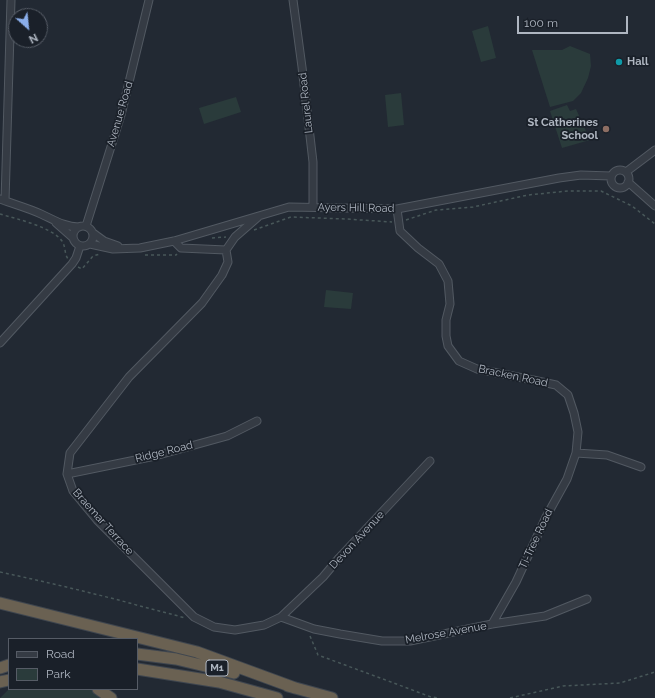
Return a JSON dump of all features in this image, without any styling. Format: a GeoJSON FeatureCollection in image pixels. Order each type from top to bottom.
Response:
{"type":"FeatureCollection","features":[{"type":"Feature","properties":{"kind":"highway"},"geometry":{"type":"LineString","coordinates":[[0,604],[197,652],[295,688]]}},
{"type":"Feature","properties":{"kind":"highway","name":"M1"},"geometry":{"type":"LineString","coordinates":[[138,654],[176,659],[332,698]]}},
{"type":"Feature","properties":{"kind":"highway","name":"M1"},"geometry":{"type":"LineString","coordinates":[[138,668],[219,682],[277,698]]}},
{"type":"Feature","properties":{"kind":"highway"},"geometry":{"type":"LineString","coordinates":[[99,690],[111,698]]}},
{"type":"Feature","properties":{"kind":"street"},"geometry":{"type":"LineString","coordinates":[[11,0],[3,200],[41,214],[54,221],[71,226],[82,226],[92,230],[92,241],[87,246],[80,246],[74,242],[73,238],[54,221]]}},
{"type":"Feature","properties":{"kind":"street","name":"Avenue Road"},"geometry":{"type":"LineString","coordinates":[[82,226],[121,115],[149,0]]}},
{"type":"Feature","properties":{"kind":"street","name":"Laurel Road"},"geometry":{"type":"LineString","coordinates":[[293,0],[313,162],[313,207]]}},
{"type":"Feature","properties":{"kind":"street"},"geometry":{"type":"LineString","coordinates":[[626,172],[655,150]]}},
{"type":"Feature","properties":{"kind":"street"},"geometry":{"type":"LineString","coordinates":[[617,170],[624,170],[629,177],[626,185],[621,188],[615,187],[611,182],[611,176],[612,173],[617,170]]}},
{"type":"Feature","properties":{"kind":"street","name":"Ayers Hill Road"},"geometry":{"type":"LineString","coordinates":[[90,244],[113,249],[140,248],[174,241],[289,207],[397,209],[559,178],[581,175],[611,176]]}},
{"type":"Feature","properties":{"kind":"street"},"geometry":{"type":"LineString","coordinates":[[628,182],[655,206]]}},
{"type":"Feature","properties":{"kind":"street","name":"Bracken Road"},"geometry":{"type":"LineString","coordinates":[[397,209],[400,231],[418,248],[439,264],[448,281],[450,304],[446,320],[446,336],[448,346],[459,361],[477,369],[556,385],[568,395],[574,413],[578,432],[576,453]]}},
{"type":"Feature","properties":{"kind":"street"},"geometry":{"type":"LineString","coordinates":[[67,474],[70,453],[129,377],[202,303],[222,275],[228,262],[226,250],[235,237],[260,215]]}},
{"type":"Feature","properties":{"kind":"street"},"geometry":{"type":"LineString","coordinates":[[73,238],[74,232],[82,226]]}},
{"type":"Feature","properties":{"kind":"street","name":"Ayers Hill Road"},"geometry":{"type":"LineString","coordinates":[[93,233],[104,241],[128,248]]}},
{"type":"Feature","properties":{"kind":"street"},"geometry":{"type":"LineString","coordinates":[[174,241],[181,248],[226,250]]}},
{"type":"Feature","properties":{"kind":"street"},"geometry":{"type":"LineString","coordinates":[[0,343],[72,264],[76,258],[80,246]]}},
{"type":"Feature","properties":{"kind":"street","name":"Ridge Road"},"geometry":{"type":"LineString","coordinates":[[67,474],[155,456],[227,436],[257,420]]}},
{"type":"Feature","properties":{"kind":"street"},"geometry":{"type":"LineString","coordinates":[[576,453],[607,454],[641,467]]}},
{"type":"Feature","properties":{"kind":"street","name":"Ti-Tree Road"},"geometry":{"type":"LineString","coordinates":[[492,624],[516,582],[546,517],[567,479],[576,453]]}},
{"type":"Feature","properties":{"kind":"street","name":"Devon Avenue"},"geometry":{"type":"LineString","coordinates":[[281,617],[323,577],[430,461]]}},
{"type":"Feature","properties":{"kind":"street","name":"Braemar Terrace"},"geometry":{"type":"LineString","coordinates":[[67,474],[73,490],[98,520],[194,617],[214,627],[235,630],[264,624],[281,617]]}},
{"type":"Feature","properties":{"kind":"street","name":"Melrose Avenue"},"geometry":{"type":"LineString","coordinates":[[281,617],[314,629],[382,641],[410,641],[492,624],[545,616],[587,599]]}},
{"type":"Feature","properties":{"kind":"path"},"geometry":{"type":"LineString","coordinates":[[249,232],[291,217],[398,223],[436,210],[473,207],[528,195],[568,191],[601,191],[632,206],[655,224]]}},
{"type":"Feature","properties":{"kind":"path"},"geometry":{"type":"LineString","coordinates":[[0,214],[44,228],[54,233],[63,242],[65,246],[65,254],[72,264],[82,269],[93,256],[106,252]]}},
{"type":"Feature","properties":{"kind":"path"},"geometry":{"type":"LineString","coordinates":[[209,238],[235,237]]}},
{"type":"Feature","properties":{"kind":"path"},"geometry":{"type":"LineString","coordinates":[[141,255],[176,255],[181,248]]}},
{"type":"Feature","properties":{"kind":"path"},"geometry":{"type":"LineString","coordinates":[[0,572],[81,590],[127,603],[164,611],[185,618]]}},
{"type":"Feature","properties":{"kind":"path"},"geometry":{"type":"LineString","coordinates":[[309,634],[318,655],[431,697],[439,698]]}},
{"type":"Feature","properties":{"kind":"path"},"geometry":{"type":"LineString","coordinates":[[510,698],[563,686],[620,683],[655,672]]}},
{"type":"Feature","properties":{"kind":"green space"},"geometry":{"type":"Polygon","coordinates":[[[488,26],[496,58],[481,62],[472,31],[488,26]]]}},
{"type":"Feature","properties":{"kind":"green space"},"geometry":{"type":"Polygon","coordinates":[[[570,46],[590,54],[591,66],[588,78],[581,93],[573,101],[550,107],[532,50],[562,50],[570,46]]]}},
{"type":"Feature","properties":{"kind":"green space"},"geometry":{"type":"Polygon","coordinates":[[[401,93],[404,125],[388,127],[385,95],[401,93]]]}},
{"type":"Feature","properties":{"kind":"green space"},"geometry":{"type":"Polygon","coordinates":[[[236,97],[241,112],[204,124],[199,108],[236,97]]]}},
{"type":"Feature","properties":{"kind":"green space"},"geometry":{"type":"Polygon","coordinates":[[[567,105],[570,111],[576,109],[590,140],[562,148],[550,111],[567,105]]]}},
{"type":"Feature","properties":{"kind":"green space"},"geometry":{"type":"Polygon","coordinates":[[[326,290],[353,293],[351,309],[324,307],[326,290]]]}},
{"type":"Feature","properties":{"kind":"green space"},"geometry":{"type":"Polygon","coordinates":[[[8,690],[99,690],[111,698],[0,698],[8,690]]]}},
{"type":"Feature","properties":{"kind":"place","name":"Hall"},"geometry":{"type":"Point","coordinates":[619,62]}},
{"type":"Feature","properties":{"kind":"place","name":"St Catherines School"},"geometry":{"type":"Point","coordinates":[606,129]}}]}
